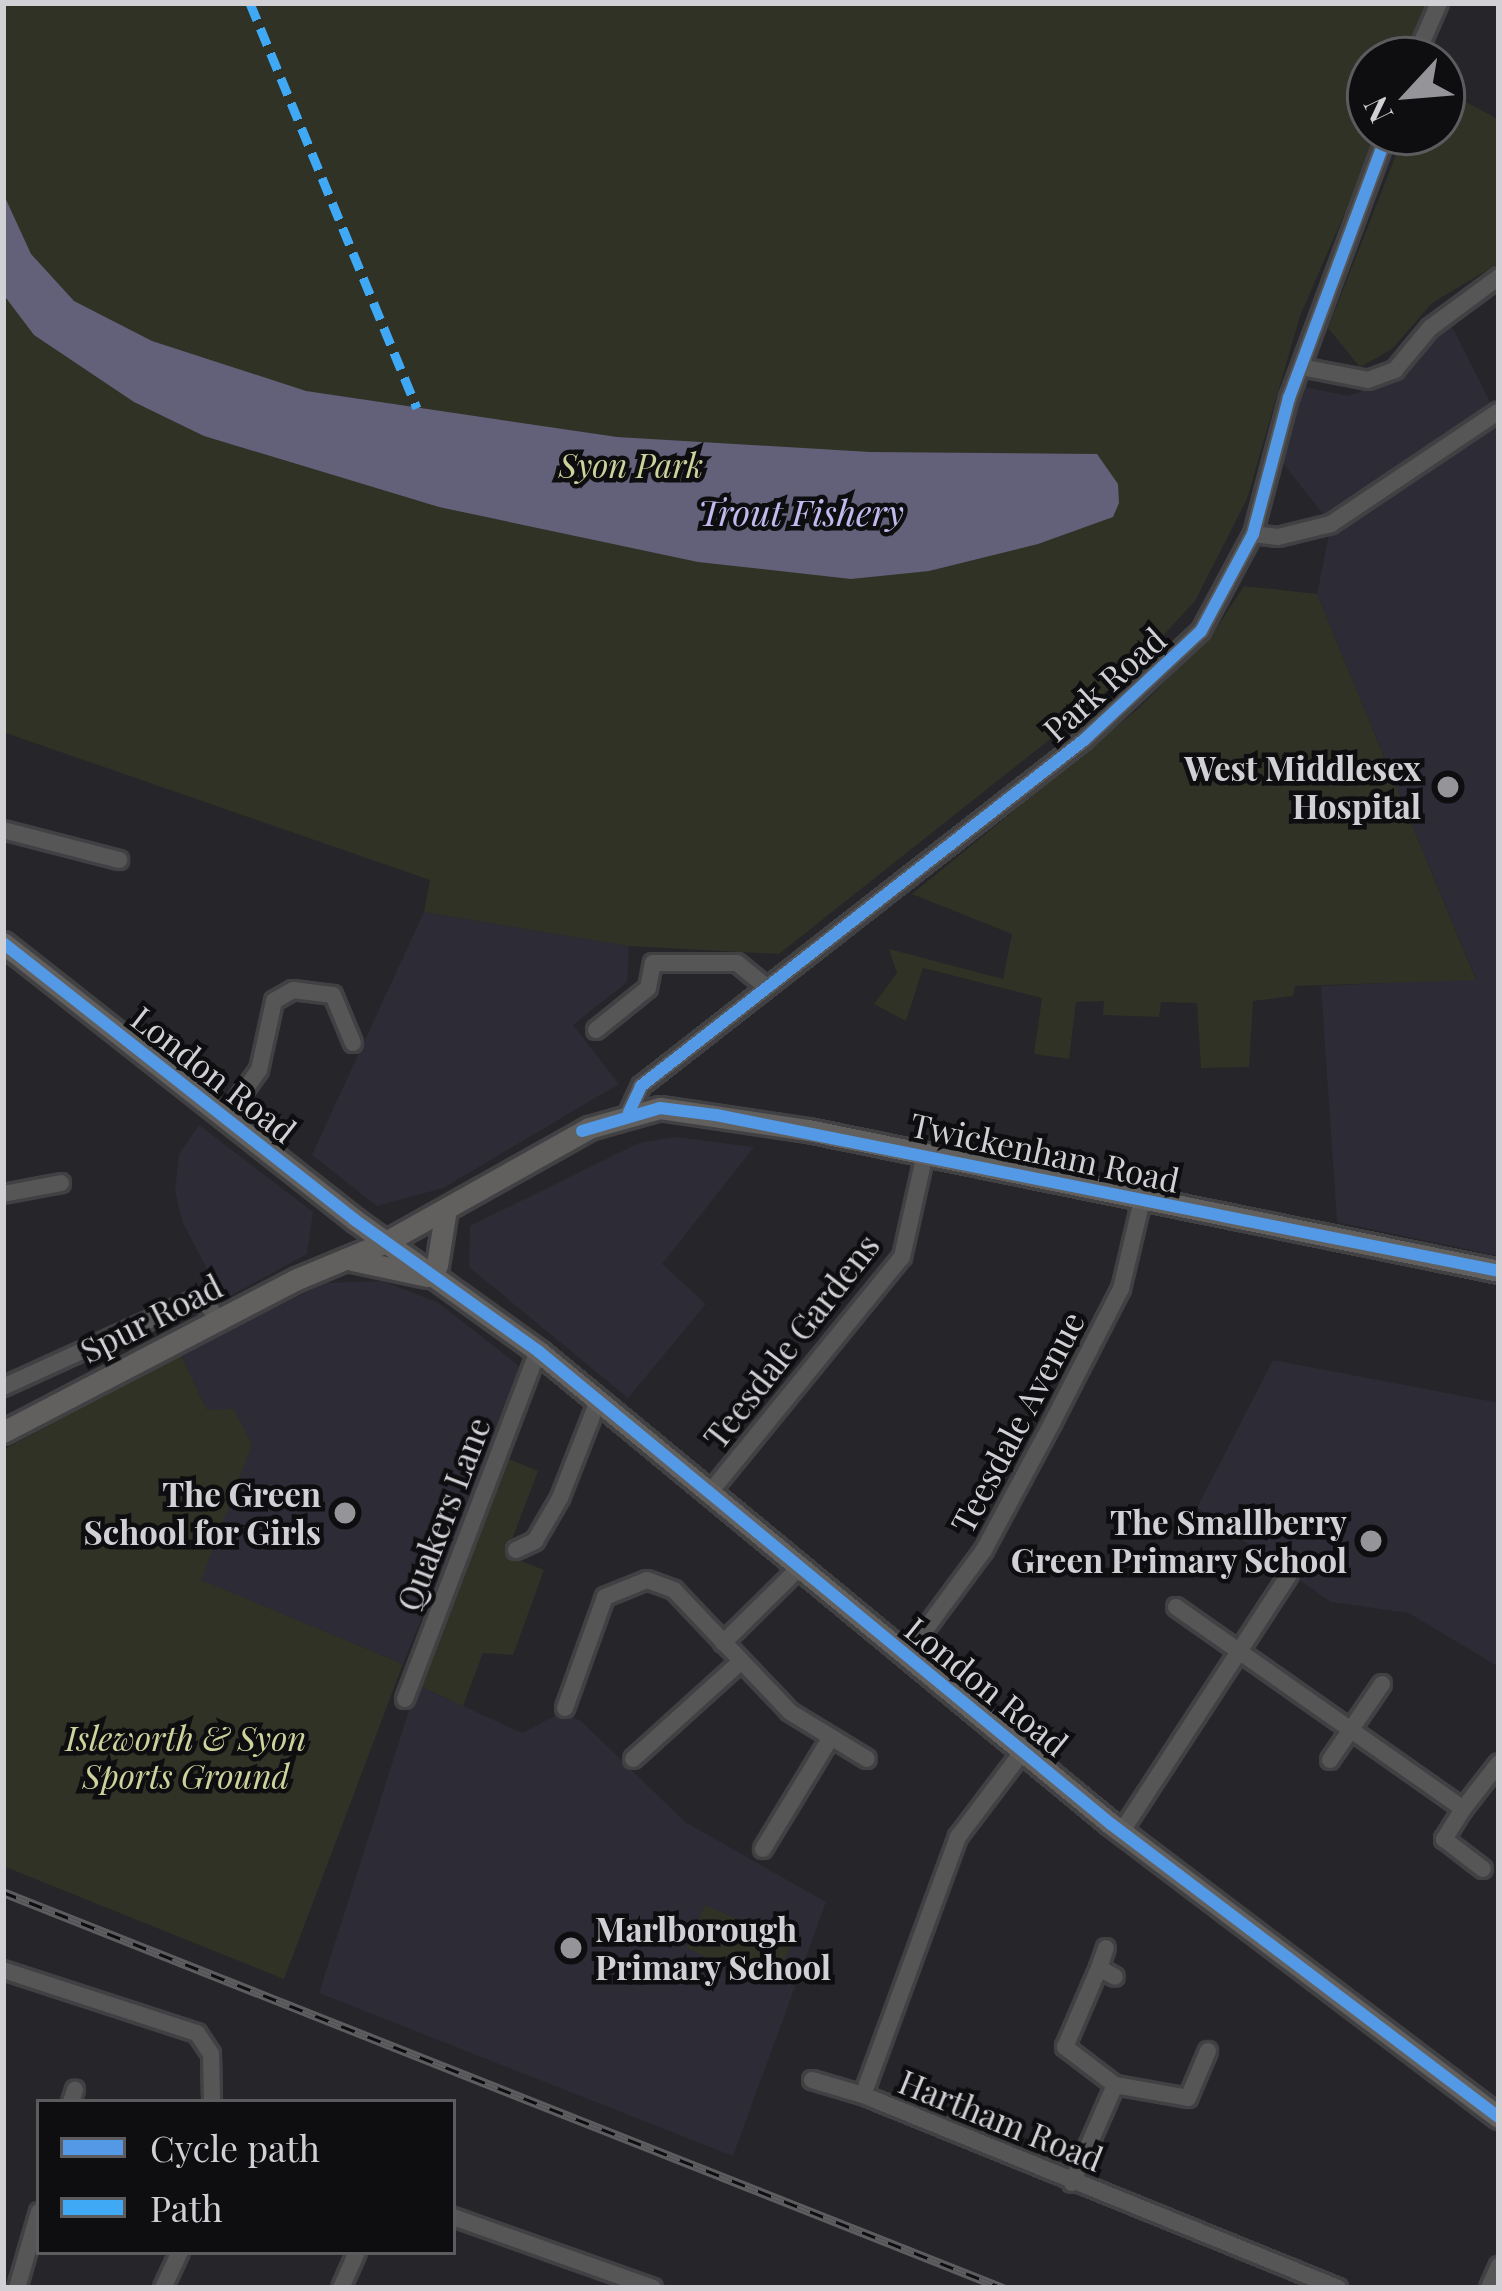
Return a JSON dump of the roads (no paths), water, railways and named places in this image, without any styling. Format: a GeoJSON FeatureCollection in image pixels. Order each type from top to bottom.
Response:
{"type":"FeatureCollection","features":[{"type":"Feature","properties":{"kind":"main road","name":"London Road"},"geometry":{"type":"LineString","coordinates":[[3,943],[538,1351],[1122,1831],[1499,2117]]}},
{"type":"Feature","properties":{"kind":"main road","name":"Twickenham Road"},"geometry":{"type":"LineString","coordinates":[[387,1234],[629,1112],[716,1114],[1499,1271]]}},
{"type":"Feature","properties":{"kind":"main road"},"geometry":{"type":"LineString","coordinates":[[339,1261],[440,1276],[452,1202]]}},
{"type":"Feature","properties":{"kind":"main road","name":"Spur Road"},"geometry":{"type":"LineString","coordinates":[[3,1432],[387,1234]]}},
{"type":"Feature","properties":{"kind":"street"},"geometry":{"type":"LineString","coordinates":[[1425,36],[1439,3]]}},
{"type":"Feature","properties":{"kind":"street","name":"Park Road"},"geometry":{"type":"LineString","coordinates":[[629,1112],[640,1086],[1130,703],[1201,631],[1253,534],[1301,367],[1379,156]]}},
{"type":"Feature","properties":{"kind":"street"},"geometry":{"type":"LineString","coordinates":[[1301,367],[1368,380],[1395,370],[1430,328],[1499,278]]}},
{"type":"Feature","properties":{"kind":"street"},"geometry":{"type":"LineString","coordinates":[[1253,534],[1278,537],[1331,524],[1499,412]]}},
{"type":"Feature","properties":{"kind":"street"},"geometry":{"type":"LineString","coordinates":[[3,830],[118,860]]}},
{"type":"Feature","properties":{"kind":"street"},"geometry":{"type":"LineString","coordinates":[[596,1030],[648,988],[653,963],[737,963],[767,988]]}},
{"type":"Feature","properties":{"kind":"street"},"geometry":{"type":"LineString","coordinates":[[228,1113],[259,1070],[274,1001],[293,990],[334,995],[353,1043]]}},
{"type":"Feature","properties":{"kind":"street","name":"Teesdale Gardens"},"geometry":{"type":"LineString","coordinates":[[712,1491],[902,1257],[925,1154]]}},
{"type":"Feature","properties":{"kind":"street"},"geometry":{"type":"LineString","coordinates":[[3,1194],[61,1183]]}},
{"type":"Feature","properties":{"kind":"street","name":"Teesdale Avenue"},"geometry":{"type":"LineString","coordinates":[[907,1654],[984,1550],[1052,1423],[1121,1289],[1142,1200]]}},
{"type":"Feature","properties":{"kind":"street"},"geometry":{"type":"LineString","coordinates":[[3,1388],[192,1301],[208,1305],[218,1321]]}},
{"type":"Feature","properties":{"kind":"street","name":"Quakers Lane"},"geometry":{"type":"LineString","coordinates":[[405,1700],[538,1351]]}},
{"type":"Feature","properties":{"kind":"street"},"geometry":{"type":"LineString","coordinates":[[516,1550],[535,1541],[560,1498],[598,1400]]}},
{"type":"Feature","properties":{"kind":"street"},"geometry":{"type":"LineString","coordinates":[[723,1643],[800,1568]]}},
{"type":"Feature","properties":{"kind":"street"},"geometry":{"type":"LineString","coordinates":[[1122,1831],[1235,1648],[1289,1575]]}},
{"type":"Feature","properties":{"kind":"street"},"geometry":{"type":"LineString","coordinates":[[565,1708],[605,1597],[623,1584],[647,1580],[674,1590],[738,1664],[830,1739],[867,1759]]}},
{"type":"Feature","properties":{"kind":"street"},"geometry":{"type":"LineString","coordinates":[[1176,1607],[1463,1809]]}},
{"type":"Feature","properties":{"kind":"street"},"geometry":{"type":"LineString","coordinates":[[632,1759],[738,1664]]}},
{"type":"Feature","properties":{"kind":"street"},"geometry":{"type":"LineString","coordinates":[[1330,1760],[1382,1684]]}},
{"type":"Feature","properties":{"kind":"street"},"geometry":{"type":"LineString","coordinates":[[763,1849],[830,1739]]}},
{"type":"Feature","properties":{"kind":"street","name":"Hartham Road"},"geometry":{"type":"LineString","coordinates":[[1023,1750],[958,1838],[863,2096],[1338,2288]]}},
{"type":"Feature","properties":{"kind":"street"},"geometry":{"type":"LineString","coordinates":[[1483,1869],[1444,1839],[1499,1762]]}},
{"type":"Feature","properties":{"kind":"street"},"geometry":{"type":"LineString","coordinates":[[1106,1948],[1107,1972],[1065,2048],[1114,2085],[1185,2106],[1208,2051]]}},
{"type":"Feature","properties":{"kind":"street"},"geometry":{"type":"LineString","coordinates":[[3,1970],[197,2033],[211,2054],[212,2099]]}},
{"type":"Feature","properties":{"kind":"street"},"geometry":{"type":"LineString","coordinates":[[812,2080],[863,2096]]}},
{"type":"Feature","properties":{"kind":"street"},"geometry":{"type":"LineString","coordinates":[[1072,2183],[1114,2085]]}},
{"type":"Feature","properties":{"kind":"street"},"geometry":{"type":"LineString","coordinates":[[456,2218],[653,2288]]}},
{"type":"Feature","properties":{"kind":"street"},"geometry":{"type":"LineString","coordinates":[[17,2288],[36,2222]]}},
{"type":"Feature","properties":{"kind":"street"},"geometry":{"type":"LineString","coordinates":[[163,2288],[179,2255]]}},
{"type":"Feature","properties":{"kind":"street"},"geometry":{"type":"LineString","coordinates":[[341,2288],[356,2255]]}},
{"type":"Feature","properties":{"kind":"street"},"geometry":{"type":"LineString","coordinates":[[1489,2288],[1499,2266]]}},
{"type":"Feature","properties":{"kind":"water","name":"Trout Fishery"},"geometry":{"type":"Polygon","coordinates":[[[3,193],[31,254],[74,301],[152,341],[306,391],[617,437],[870,452],[1097,454],[1118,484],[1119,503],[1113,517],[1038,544],[929,571],[851,579],[698,562],[439,507],[204,436],[134,402],[34,335],[3,294],[3,193]]]}},
{"type":"Feature","properties":{"kind":"railway"},"geometry":{"type":"LineString","coordinates":[[3,1892],[1003,2288]]}},
{"type":"Feature","properties":{"kind":"place","name":"West Middlesex Hospital"},"geometry":{"type":"Point","coordinates":[1448,787]}},
{"type":"Feature","properties":{"kind":"place","name":"The Green School for Girls"},"geometry":{"type":"Point","coordinates":[345,1513]}},
{"type":"Feature","properties":{"kind":"place","name":"The Smallberry Green Primary School"},"geometry":{"type":"Point","coordinates":[1371,1541]}},
{"type":"Feature","properties":{"kind":"place","name":"Marlborough Primary School"},"geometry":{"type":"Point","coordinates":[571,1948]}},
{"type":"Feature","properties":{"kind":"park label","name":"Syon Park"},"geometry":{"type":"Point","coordinates":[631,465]}},
{"type":"Feature","properties":{"kind":"park label","name":"Isleworth & Syon Sports Ground"},"geometry":{"type":"Point","coordinates":[186,1757]}}]}
